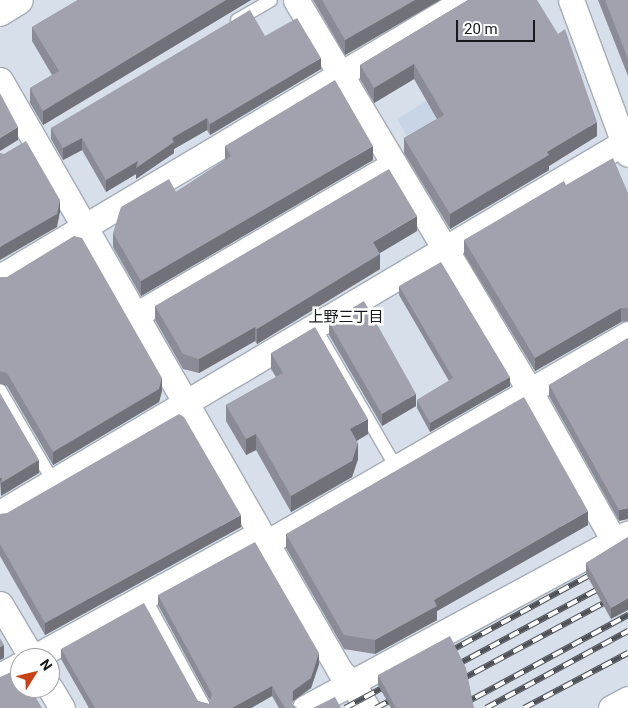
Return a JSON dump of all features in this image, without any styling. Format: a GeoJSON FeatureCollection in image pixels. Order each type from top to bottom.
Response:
{"type":"FeatureCollection","features":[{"type":"Feature","properties":{"kind":"main road"},"geometry":{"type":"LineString","coordinates":[[0,12],[19,0]]}},
{"type":"Feature","properties":{"kind":"street"},"geometry":{"type":"LineString","coordinates":[[296,0],[394,164],[442,250],[621,537],[305,708]]}},
{"type":"Feature","properties":{"kind":"street"},"geometry":{"type":"LineString","coordinates":[[0,278],[465,0]]}},
{"type":"Feature","properties":{"kind":"street"},"geometry":{"type":"LineString","coordinates":[[0,513],[313,324],[627,146],[571,0]]}},
{"type":"Feature","properties":{"kind":"street"},"geometry":{"type":"LineString","coordinates":[[0,80],[32,141],[82,228],[340,670],[352,683],[367,708]]}},
{"type":"Feature","properties":{"kind":"street"},"geometry":{"type":"LineString","coordinates":[[134,316],[394,164]]}},
{"type":"Feature","properties":{"kind":"street"},"geometry":{"type":"LineString","coordinates":[[50,648],[144,596],[263,538],[396,469],[628,334]]}},
{"type":"Feature","properties":{"kind":"street"},"geometry":{"type":"LineString","coordinates":[[0,604],[26,648]]}},
{"type":"Feature","properties":{"kind":"street"},"geometry":{"type":"LineString","coordinates":[[611,708],[628,699]]}},
{"type":"Feature","properties":{"kind":"lane"},"geometry":{"type":"LineString","coordinates":[[229,25],[271,0]]}},
{"type":"Feature","properties":{"kind":"lane"},"geometry":{"type":"LineString","coordinates":[[313,324],[396,469]]}},
{"type":"Feature","properties":{"kind":"lane"},"geometry":{"type":"LineString","coordinates":[[0,390],[53,481]]}},
{"type":"Feature","properties":{"kind":"lane"},"geometry":{"type":"LineString","coordinates":[[144,596],[205,708]]}},
{"type":"Feature","properties":{"kind":"shaded area"},"geometry":{"type":"Polygon","coordinates":[[[476,71],[487,91],[408,138],[397,119],[476,71]]]}},
{"type":"Feature","properties":{"kind":"building"},"geometry":{"type":"Polygon","coordinates":[[[78,0],[226,0],[43,111],[30,88],[59,71],[32,27],[78,0]]]}},
{"type":"Feature","properties":{"kind":"building"},"geometry":{"type":"Polygon","coordinates":[[[322,0],[415,0],[345,40],[322,0]]]}},
{"type":"Feature","properties":{"kind":"building"},"geometry":{"type":"Polygon","coordinates":[[[468,0],[537,0],[558,34],[565,29],[597,122],[547,152],[549,155],[450,214],[404,138],[444,115],[414,64],[374,88],[360,65],[468,0]]]}},
{"type":"Feature","properties":{"kind":"building"},"geometry":{"type":"Polygon","coordinates":[[[605,0],[628,0],[628,59],[605,0]]]}},
{"type":"Feature","properties":{"kind":"building"},"geometry":{"type":"Polygon","coordinates":[[[250,10],[265,36],[297,18],[321,58],[210,124],[207,118],[172,138],[174,142],[136,168],[138,161],[106,180],[82,138],[63,148],[51,128],[250,10]]]}},
{"type":"Feature","properties":{"kind":"building"},"geometry":{"type":"Polygon","coordinates":[[[335,80],[373,146],[141,281],[113,233],[121,207],[169,179],[176,192],[231,156],[225,146],[335,80]]]}},
{"type":"Feature","properties":{"kind":"building"},"geometry":{"type":"Polygon","coordinates":[[[0,93],[18,127],[0,138],[0,93]]]}},
{"type":"Feature","properties":{"kind":"building"},"geometry":{"type":"Polygon","coordinates":[[[26,141],[60,200],[57,214],[0,247],[0,153],[4,154],[26,141]]]}},
{"type":"Feature","properties":{"kind":"building"},"geometry":{"type":"Polygon","coordinates":[[[613,158],[628,193],[628,308],[621,308],[535,358],[464,240],[564,181],[566,185],[613,158]]]}},
{"type":"Feature","properties":{"kind":"building"},"geometry":{"type":"Polygon","coordinates":[[[389,169],[417,216],[373,242],[380,254],[257,329],[255,327],[199,359],[183,354],[155,306],[389,169]]]}},
{"type":"Feature","properties":{"kind":"building"},"geometry":{"type":"Polygon","coordinates":[[[74,236],[82,238],[162,378],[159,389],[53,452],[7,373],[0,371],[0,277],[7,277],[74,236]]]}},
{"type":"Feature","properties":{"kind":"building"},"geometry":{"type":"Polygon","coordinates":[[[441,262],[510,377],[430,423],[417,400],[453,378],[399,286],[441,262]]]}},
{"type":"Feature","properties":{"kind":"building"},"geometry":{"type":"Polygon","coordinates":[[[364,301],[416,394],[382,414],[329,322],[364,301]]]}},
{"type":"Feature","properties":{"kind":"building"},"geometry":{"type":"Polygon","coordinates":[[[315,327],[368,419],[350,429],[358,443],[352,461],[291,496],[256,434],[246,439],[226,405],[283,373],[271,353],[315,327]]]}},
{"type":"Feature","properties":{"kind":"building"},"geometry":{"type":"Polygon","coordinates":[[[628,338],[628,508],[619,510],[549,385],[628,338]]]}},
{"type":"Feature","properties":{"kind":"building"},"geometry":{"type":"Polygon","coordinates":[[[0,393],[39,460],[1,483],[2,477],[0,478],[0,393]]]}},
{"type":"Feature","properties":{"kind":"building"},"geometry":{"type":"Polygon","coordinates":[[[524,397],[588,511],[434,600],[437,606],[375,640],[344,635],[286,534],[524,397]]]}},
{"type":"Feature","properties":{"kind":"building"},"geometry":{"type":"Polygon","coordinates":[[[179,414],[184,417],[241,515],[45,623],[0,544],[0,514],[7,513],[179,414]]]}},
{"type":"Feature","properties":{"kind":"building"},"geometry":{"type":"Polygon","coordinates":[[[628,537],[628,598],[611,608],[586,563],[628,537]]]}},
{"type":"Feature","properties":{"kind":"building"},"geometry":{"type":"Polygon","coordinates":[[[255,542],[319,653],[311,678],[293,691],[292,704],[297,708],[285,708],[272,686],[232,708],[95,708],[61,649],[144,603],[198,701],[209,704],[212,694],[158,595],[255,542]]]}},
{"type":"Feature","properties":{"kind":"building"},"geometry":{"type":"Polygon","coordinates":[[[450,636],[466,668],[474,708],[396,708],[378,675],[450,636]]]}},
{"type":"Feature","properties":{"kind":"building"},"geometry":{"type":"Polygon","coordinates":[[[0,638],[4,645],[0,647],[0,638]]]}},
{"type":"Feature","properties":{"kind":"building"},"geometry":{"type":"Polygon","coordinates":[[[10,673],[10,698],[36,698],[42,708],[0,708],[0,677],[10,673]]]}},
{"type":"Feature","properties":{"kind":"building"},"geometry":{"type":"Polygon","coordinates":[[[335,697],[341,708],[313,708],[335,697]]]}},
{"type":"Feature","properties":{"kind":"railway"},"geometry":{"type":"LineString","coordinates":[[443,655],[599,570]]}},
{"type":"Feature","properties":{"kind":"railway"},"geometry":{"type":"LineString","coordinates":[[451,668],[628,573]]}},
{"type":"Feature","properties":{"kind":"railway"},"geometry":{"type":"LineString","coordinates":[[455,683],[628,590]]}},
{"type":"Feature","properties":{"kind":"railway"},"geometry":{"type":"LineString","coordinates":[[456,708],[628,615]]}},
{"type":"Feature","properties":{"kind":"railway"},"geometry":{"type":"LineString","coordinates":[[486,708],[628,631]]}},
{"type":"Feature","properties":{"kind":"railway"},"geometry":{"type":"LineString","coordinates":[[524,708],[628,653]]}},
{"type":"Feature","properties":{"kind":"railway"},"geometry":{"type":"LineString","coordinates":[[345,708],[393,682]]}},
{"type":"Feature","properties":{"kind":"railway"},"geometry":{"type":"LineString","coordinates":[[376,708],[400,695]]}},
{"type":"Feature","properties":{"kind":"district","name":"上野三丁目"},"geometry":{"type":"Point","coordinates":[346,318]}}]}
